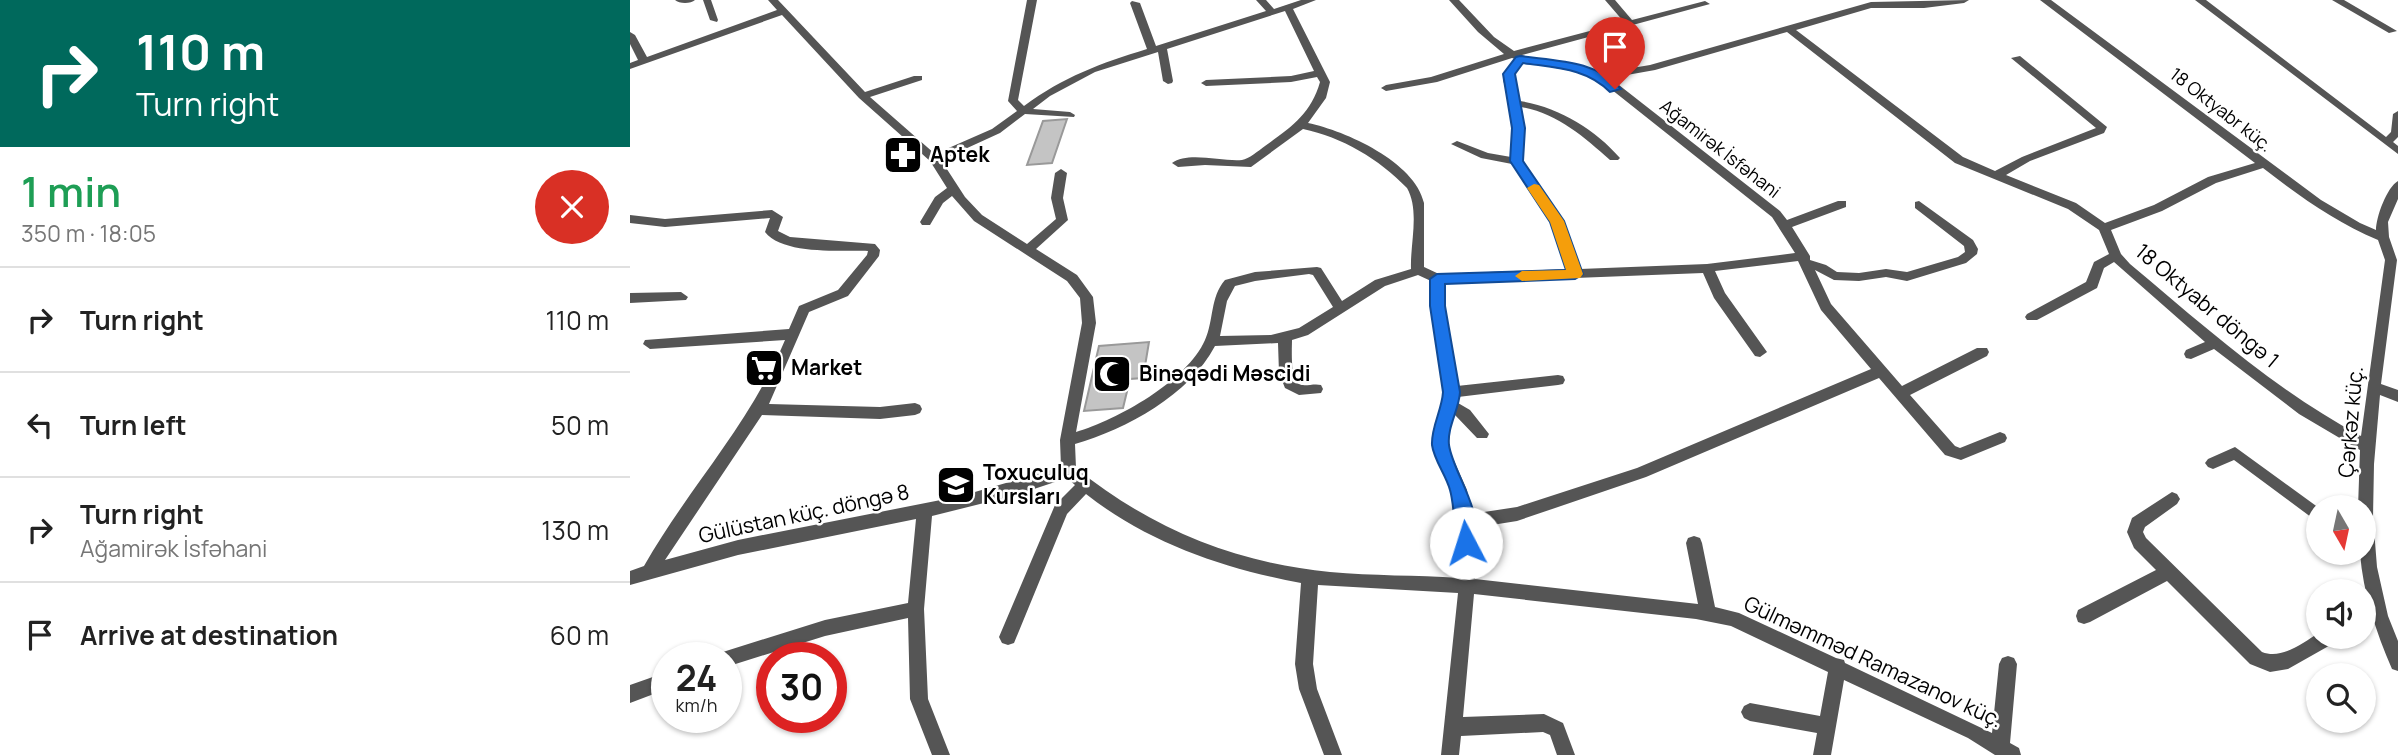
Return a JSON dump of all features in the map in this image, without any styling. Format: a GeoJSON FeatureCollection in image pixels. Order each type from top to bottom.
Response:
{"type":"FeatureCollection","features":[{"type":"Feature","properties":{"kind":"street"},"geometry":{"type":"LineString","coordinates":[[773,0],[863,96],[934,159],[943,169],[953,189],[978,218],[1007,239],[1029,249],[1072,278],[1082,288],[1089,308],[1088,323],[1066,440],[1069,471]]}},
{"type":"Feature","properties":{"kind":"street"},"geometry":{"type":"LineString","coordinates":[[1032,0],[1013,102],[1023,111],[1070,115]]}},
{"type":"Feature","properties":{"kind":"street"},"geometry":{"type":"LineString","coordinates":[[1261,0],[1273,13]]}},
{"type":"Feature","properties":{"kind":"street"},"geometry":{"type":"LineString","coordinates":[[934,159],[996,131],[1057,87],[1091,70],[1311,0]]}},
{"type":"Feature","properties":{"kind":"street"},"geometry":{"type":"LineString","coordinates":[[1454,0],[1491,40],[1516,57]]}},
{"type":"Feature","properties":{"kind":"street"},"geometry":{"type":"LineString","coordinates":[[1610,0],[1630,23]]}},
{"type":"Feature","properties":{"kind":"street"},"geometry":{"type":"LineString","coordinates":[[1601,76],[1651,68],[1871,5],[1924,5],[1965,0]]}},
{"type":"Feature","properties":{"kind":"street","name":"18 Oktyabr küç."},"geometry":{"type":"LineString","coordinates":[[2045,0],[2332,214],[2383,237]]}},
{"type":"Feature","properties":{"kind":"street"},"geometry":{"type":"LineString","coordinates":[[2200,0],[2398,151]]}},
{"type":"Feature","properties":{"kind":"street"},"geometry":{"type":"LineString","coordinates":[[2337,0],[2392,31]]}},
{"type":"Feature","properties":{"kind":"street"},"geometry":{"type":"LineString","coordinates":[[1135,3],[1158,50],[1168,81]]}},
{"type":"Feature","properties":{"kind":"street"},"geometry":{"type":"LineString","coordinates":[[1386,88],[1433,80],[1463,68],[1516,57],[1705,4]]}},
{"type":"Feature","properties":{"kind":"street"},"geometry":{"type":"LineString","coordinates":[[1178,163],[1205,161],[1247,164],[1301,125],[1325,89],[1325,82],[1288,8]]}},
{"type":"Feature","properties":{"kind":"street"},"geometry":{"type":"LineString","coordinates":[[630,66],[782,12]]}},
{"type":"Feature","properties":{"kind":"street"},"geometry":{"type":"LineString","coordinates":[[1788,28],[1959,160],[2073,206],[2104,228],[2158,208],[2212,180],[2263,164]]}},
{"type":"Feature","properties":{"kind":"street"},"geometry":{"type":"LineString","coordinates":[[630,35],[644,61]]}},
{"type":"Feature","properties":{"kind":"street"},"geometry":{"type":"LineString","coordinates":[[1516,57],[1509,74],[1519,142],[1516,161],[1557,221],[1575,274]]}},
{"type":"Feature","properties":{"kind":"street","name":"Ağamirək İsfəhani"},"geometry":{"type":"LineString","coordinates":[[1516,57],[1576,67],[1601,76],[1753,195],[1786,225],[1806,260],[1813,283],[1826,307],[1950,451],[1961,454],[2000,438]]}},
{"type":"Feature","properties":{"kind":"street"},"geometry":{"type":"LineString","coordinates":[[1996,175],[2026,159],[2100,131],[2102,127],[2016,58]]}},
{"type":"Feature","properties":{"kind":"street"},"geometry":{"type":"LineString","coordinates":[[1206,83],[1291,79],[1320,73]]}},
{"type":"Feature","properties":{"kind":"street"},"geometry":{"type":"LineString","coordinates":[[863,96],[918,78]]}},
{"type":"Feature","properties":{"kind":"street"},"geometry":{"type":"LineString","coordinates":[[1515,103],[1540,108],[1574,124],[1614,158]]}},
{"type":"Feature","properties":{"kind":"street"},"geometry":{"type":"LineString","coordinates":[[2388,142],[2396,133],[2398,114]]}},
{"type":"Feature","properties":{"kind":"street"},"geometry":{"type":"LineString","coordinates":[[1301,125],[1330,132],[1359,146],[1408,180],[1415,191],[1418,204],[1418,271]]}},
{"type":"Feature","properties":{"kind":"street"},"geometry":{"type":"LineString","coordinates":[[1457,144],[1485,156],[1516,161]]}},
{"type":"Feature","properties":{"kind":"street"},"geometry":{"type":"LineString","coordinates":[[1029,249],[1062,220],[1057,205],[1061,173]]}},
{"type":"Feature","properties":{"kind":"street","name":"Çərkəz küç."},"geometry":{"type":"LineString","coordinates":[[2366,495],[2368,447],[2375,388],[2392,303],[2391,260],[2383,237],[2382,222],[2398,185]]}},
{"type":"Feature","properties":{"kind":"street"},"geometry":{"type":"LineString","coordinates":[[926,222],[939,200],[953,189]]}},
{"type":"Feature","properties":{"kind":"street"},"geometry":{"type":"LineString","coordinates":[[1786,225],[1842,205]]}},
{"type":"Feature","properties":{"kind":"street"},"geometry":{"type":"LineString","coordinates":[[1211,341],[1285,339],[1303,332],[1380,283],[1418,271],[1427,272],[1437,279],[1707,268],[1806,260],[1834,276],[1859,277],[1886,272],[1908,276],[1962,260],[1971,254],[1969,243],[1919,205]]}},
{"type":"Feature","properties":{"kind":"street"},"geometry":{"type":"LineString","coordinates":[[632,221],[665,223],[772,214],[777,217],[771,232],[774,237],[788,242],[871,247],[873,256],[843,293],[804,309],[774,383],[759,409],[665,544],[650,571]]}},
{"type":"Feature","properties":{"kind":"street","name":"18 Oktyabr döngə 1"},"geometry":{"type":"LineString","coordinates":[[2104,228],[2116,256],[2216,343],[2314,417],[2368,447]]}},
{"type":"Feature","properties":{"kind":"street"},"geometry":{"type":"LineString","coordinates":[[2032,317],[2092,285],[2098,265],[2116,256]]}},
{"type":"Feature","properties":{"kind":"street"},"geometry":{"type":"LineString","coordinates":[[1707,268],[1719,295],[1760,352]]}},
{"type":"Feature","properties":{"kind":"street"},"geometry":{"type":"LineString","coordinates":[[1066,440],[1100,432],[1156,397],[1187,372],[1211,341],[1225,290],[1235,281],[1317,271],[1341,309]]}},
{"type":"Feature","properties":{"kind":"street"},"geometry":{"type":"LineString","coordinates":[[1437,279],[1437,306],[1451,399],[1441,432],[1441,447],[1459,490],[1465,522],[1467,586],[1450,755]]}},
{"type":"Feature","properties":{"kind":"street"},"geometry":{"type":"LineString","coordinates":[[630,298],[681,297]]}},
{"type":"Feature","properties":{"kind":"street"},"geometry":{"type":"LineString","coordinates":[[650,344],[794,334]]}},
{"type":"Feature","properties":{"kind":"street"},"geometry":{"type":"LineString","coordinates":[[1285,339],[1289,381],[1298,389],[1317,389]]}},
{"type":"Feature","properties":{"kind":"street"},"geometry":{"type":"LineString","coordinates":[[2190,354],[2216,343]]}},
{"type":"Feature","properties":{"kind":"street"},"geometry":{"type":"LineString","coordinates":[[1899,394],[1982,352]]}},
{"type":"Feature","properties":{"kind":"street"},"geometry":{"type":"LineString","coordinates":[[1465,522],[1517,514],[1641,473],[1880,371]]}},
{"type":"Feature","properties":{"kind":"street"},"geometry":{"type":"LineString","coordinates":[[1451,399],[1558,380]]}},
{"type":"Feature","properties":{"kind":"street"},"geometry":{"type":"LineString","coordinates":[[2375,388],[2398,396]]}},
{"type":"Feature","properties":{"kind":"street"},"geometry":{"type":"LineString","coordinates":[[1451,399],[1482,434]]}},
{"type":"Feature","properties":{"kind":"street"},"geometry":{"type":"LineString","coordinates":[[759,409],[880,413],[915,409]]}},
{"type":"Feature","properties":{"kind":"street"},"geometry":{"type":"LineString","coordinates":[[2213,463],[2235,453],[2306,506]]}},
{"type":"Feature","properties":{"kind":"street","name":"Gülüstan küç. döngə 8"},"geometry":{"type":"LineString","coordinates":[[630,578],[650,571],[1007,490],[1069,471]]}},
{"type":"Feature","properties":{"kind":"street","name":"Gülməmməd Ramazanov küç."},"geometry":{"type":"LineString","coordinates":[[1069,471],[1085,485],[1157,532],[1204,553],[1252,566],[1310,577],[1467,586],[1709,613],[1733,619],[1975,732],[2006,751]]}},
{"type":"Feature","properties":{"kind":"street"},"geometry":{"type":"LineString","coordinates":[[1008,637],[1061,510],[1085,485]]}},
{"type":"Feature","properties":{"kind":"street"},"geometry":{"type":"LineString","coordinates":[[2172,499],[2138,523],[2135,532],[2140,543],[2256,658],[2270,664],[2282,663],[2307,649]]}},
{"type":"Feature","properties":{"kind":"street"},"geometry":{"type":"LineString","coordinates":[[925,509],[916,609],[919,699],[941,755]]}},
{"type":"Feature","properties":{"kind":"street"},"geometry":{"type":"LineString","coordinates":[[1694,543],[1709,613]]}},
{"type":"Feature","properties":{"kind":"street"},"geometry":{"type":"LineString","coordinates":[[2084,616],[2170,571]]}},
{"type":"Feature","properties":{"kind":"street"},"geometry":{"type":"LineString","coordinates":[[1310,577],[1304,664],[1308,689],[1333,755]]}},
{"type":"Feature","properties":{"kind":"street"},"geometry":{"type":"LineString","coordinates":[[742,654],[825,628],[916,609]]}},
{"type":"Feature","properties":{"kind":"street","name":"Çərkəz küç."},"geometry":{"type":"LineString","coordinates":[[2376,632],[2398,663]]}},
{"type":"Feature","properties":{"kind":"street"},"geometry":{"type":"LineString","coordinates":[[2006,751],[2008,664]]}},
{"type":"Feature","properties":{"kind":"street"},"geometry":{"type":"LineString","coordinates":[[1822,755],[1838,666]]}},
{"type":"Feature","properties":{"kind":"street"},"geometry":{"type":"LineString","coordinates":[[630,694],[651,686]]}},
{"type":"Feature","properties":{"kind":"street"},"geometry":{"type":"LineString","coordinates":[[1750,712],[1826,726]]}},
{"type":"Feature","properties":{"kind":"street"},"geometry":{"type":"LineString","coordinates":[[1452,727],[1544,723],[1557,729],[1566,755]]}},
{"type":"Feature","properties":{"kind":"lane"},"geometry":{"type":"LineString","coordinates":[[679,0],[691,0]]}},
{"type":"Feature","properties":{"kind":"lane"},"geometry":{"type":"LineString","coordinates":[[708,0],[714,20]]}},
{"type":"Feature","properties":{"kind":"building"},"geometry":{"type":"Polygon","coordinates":[[[1067,119],[1052,163],[1027,165],[1043,121],[1067,119]]]}},
{"type":"Feature","properties":{"kind":"building"},"geometry":{"type":"Polygon","coordinates":[[[1149,342],[1143,378],[1130,379],[1123,408],[1084,411],[1099,346],[1149,342]]]}},
{"type":"Feature","properties":{"kind":"slow traffic"},"geometry":{"type":"LineString","coordinates":[[1522,276],[1575,274],[1557,221],[1534,188]]}},
{"type":"Feature","properties":{"kind":"place","name":"Aptek"},"geometry":{"type":"Point","coordinates":[903,155]}},
{"type":"Feature","properties":{"kind":"place","name":"Market"},"geometry":{"type":"Point","coordinates":[764,368]}},
{"type":"Feature","properties":{"kind":"place","name":"Binəqədi Məscidi"},"geometry":{"type":"Point","coordinates":[1112,374]}},
{"type":"Feature","properties":{"kind":"place","name":"Toxuculuq Kursları"},"geometry":{"type":"Point","coordinates":[956,485]}},
{"type":"Feature","properties":{"kind":"route"},"geometry":{"type":"LineString","coordinates":[[1466,543],[1459,490],[1441,447],[1441,432],[1451,406],[1451,392],[1437,306],[1437,279],[1575,274],[1557,221],[1516,161],[1518,128],[1509,74],[1520,60],[1576,67],[1601,76],[1615,89]]}}]}
